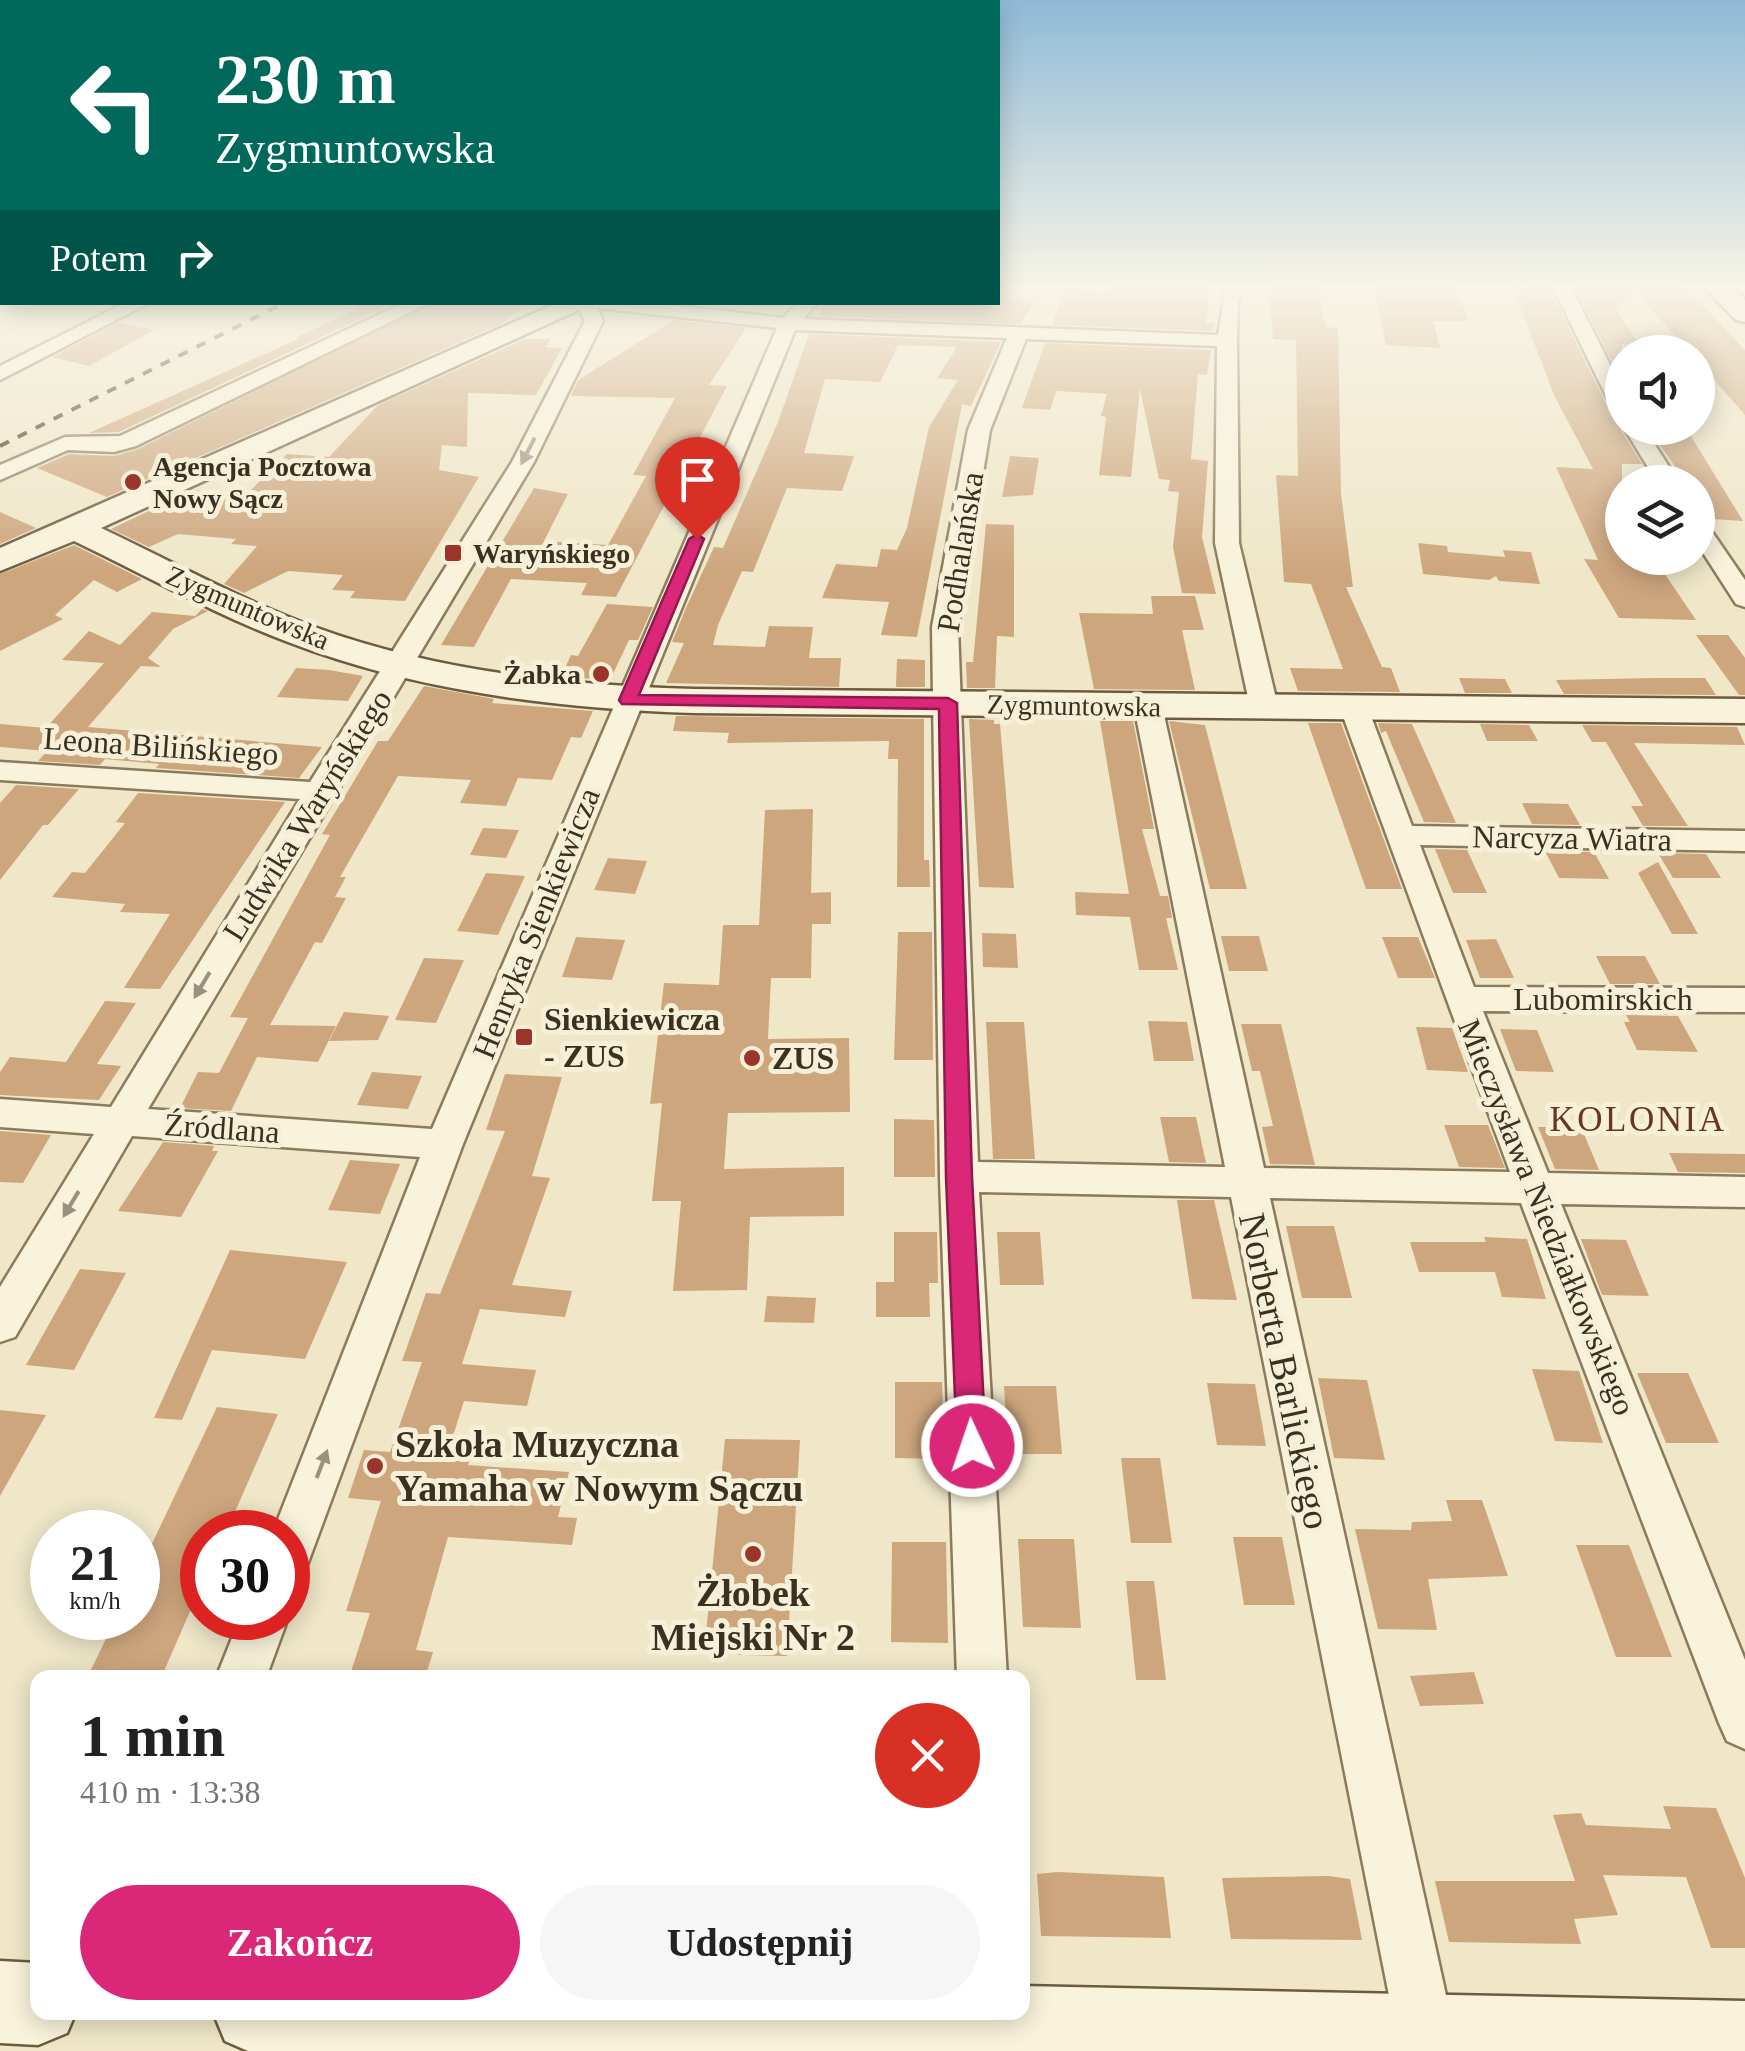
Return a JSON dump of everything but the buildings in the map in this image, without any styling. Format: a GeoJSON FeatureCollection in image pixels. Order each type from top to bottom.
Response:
{"type":"FeatureCollection","features":[{"type":"Feature","properties":{"kind":"main road"},"geometry":{"type":"LineString","coordinates":[[0,560],[406,381]]}},
{"type":"Feature","properties":{"kind":"main road","name":"Zygmuntowska"},"geometry":{"type":"LineString","coordinates":[[74,528],[264,619],[402,664],[510,686],[628,700],[1745,711]]}},
{"type":"Feature","properties":{"kind":"main road"},"geometry":{"type":"LineString","coordinates":[[0,2002],[30,2004]]}},
{"type":"Feature","properties":{"kind":"main road"},"geometry":{"type":"LineString","coordinates":[[915,2020],[1745,2043]]}},
{"type":"Feature","properties":{"kind":"street"},"geometry":{"type":"LineString","coordinates":[[0,473],[64,443],[114,446],[128,442],[257,381]]}},
{"type":"Feature","properties":{"kind":"street","name":"Ludwika Waryńskiego"},"geometry":{"type":"LineString","coordinates":[[0,1324],[318,791],[402,664],[523,462],[564,381]]}},
{"type":"Feature","properties":{"kind":"street","name":"Henryka Sienkiewicza"},"geometry":{"type":"LineString","coordinates":[[305,1510],[444,1144],[764,381]]}},
{"type":"Feature","properties":{"kind":"street","name":"Podhalańska"},"geometry":{"type":"LineString","coordinates":[[982,1670],[959,1177],[945,627],[979,430],[999,381]]}},
{"type":"Feature","properties":{"kind":"street"},"geometry":{"type":"LineString","coordinates":[[1226,381],[1227,543],[1264,708]]}},
{"type":"Feature","properties":{"kind":"street"},"geometry":{"type":"LineString","coordinates":[[1715,554],[1745,599]]}},
{"type":"Feature","properties":{"kind":"street","name":"Norberta Barlickiego"},"geometry":{"type":"LineString","coordinates":[[1148,706],[1426,2036]]}},
{"type":"Feature","properties":{"kind":"street","name":"Mieczysława Niedziałkowskiego"},"geometry":{"type":"LineString","coordinates":[[1354,708],[1461,999],[1745,1723]]}},
{"type":"Feature","properties":{"kind":"street","name":"Leona Bilińskiego"},"geometry":{"type":"LineString","coordinates":[[0,771],[318,791]]}},
{"type":"Feature","properties":{"kind":"street","name":"Narcyza Wiatra"},"geometry":{"type":"LineString","coordinates":[[1400,835],[1745,841]]}},
{"type":"Feature","properties":{"kind":"street","name":"Lubomirskich"},"geometry":{"type":"LineString","coordinates":[[1461,999],[1745,1000]]}},
{"type":"Feature","properties":{"kind":"street","name":"Źródlana"},"geometry":{"type":"LineString","coordinates":[[0,1113],[444,1144]]}},
{"type":"Feature","properties":{"kind":"street"},"geometry":{"type":"LineString","coordinates":[[959,1177],[1745,1192]]}},
{"type":"Feature","properties":{"kind":"street"},"geometry":{"type":"LineString","coordinates":[[244,1670],[256,1640]]}},
{"type":"Feature","properties":{"kind":"railway"},"geometry":{"type":"LineString","coordinates":[[0,446],[130,381]]}},
{"type":"Feature","properties":{"kind":"place","name":"Agencja Pocztowa Nowy Sącz"},"geometry":{"type":"Point","coordinates":[133,482]}},
{"type":"Feature","properties":{"kind":"place","name":"Waryńskiego"},"geometry":{"type":"Point","coordinates":[453,553]}},
{"type":"Feature","properties":{"kind":"place","name":"Żabka"},"geometry":{"type":"Point","coordinates":[601,674]}},
{"type":"Feature","properties":{"kind":"place","name":"Sienkiewicza - ZUS"},"geometry":{"type":"Point","coordinates":[524,1037]}},
{"type":"Feature","properties":{"kind":"place","name":"ZUS"},"geometry":{"type":"Point","coordinates":[752,1058]}},
{"type":"Feature","properties":{"kind":"place","name":"Szkoła Muzyczna Yamaha w Nowym Sączu"},"geometry":{"type":"Point","coordinates":[375,1466]}},
{"type":"Feature","properties":{"kind":"place","name":"Żłobek Miejski Nr 2"},"geometry":{"type":"Point","coordinates":[753,1554]}},
{"type":"Feature","properties":{"kind":"district","name":"KOLONIA"},"geometry":{"type":"Point","coordinates":[1638,1119]}},
{"type":"Feature","properties":{"kind":"route"},"geometry":{"type":"LineString","coordinates":[[697,539],[628,700],[948,703],[959,1177],[972,1446]]}}]}
